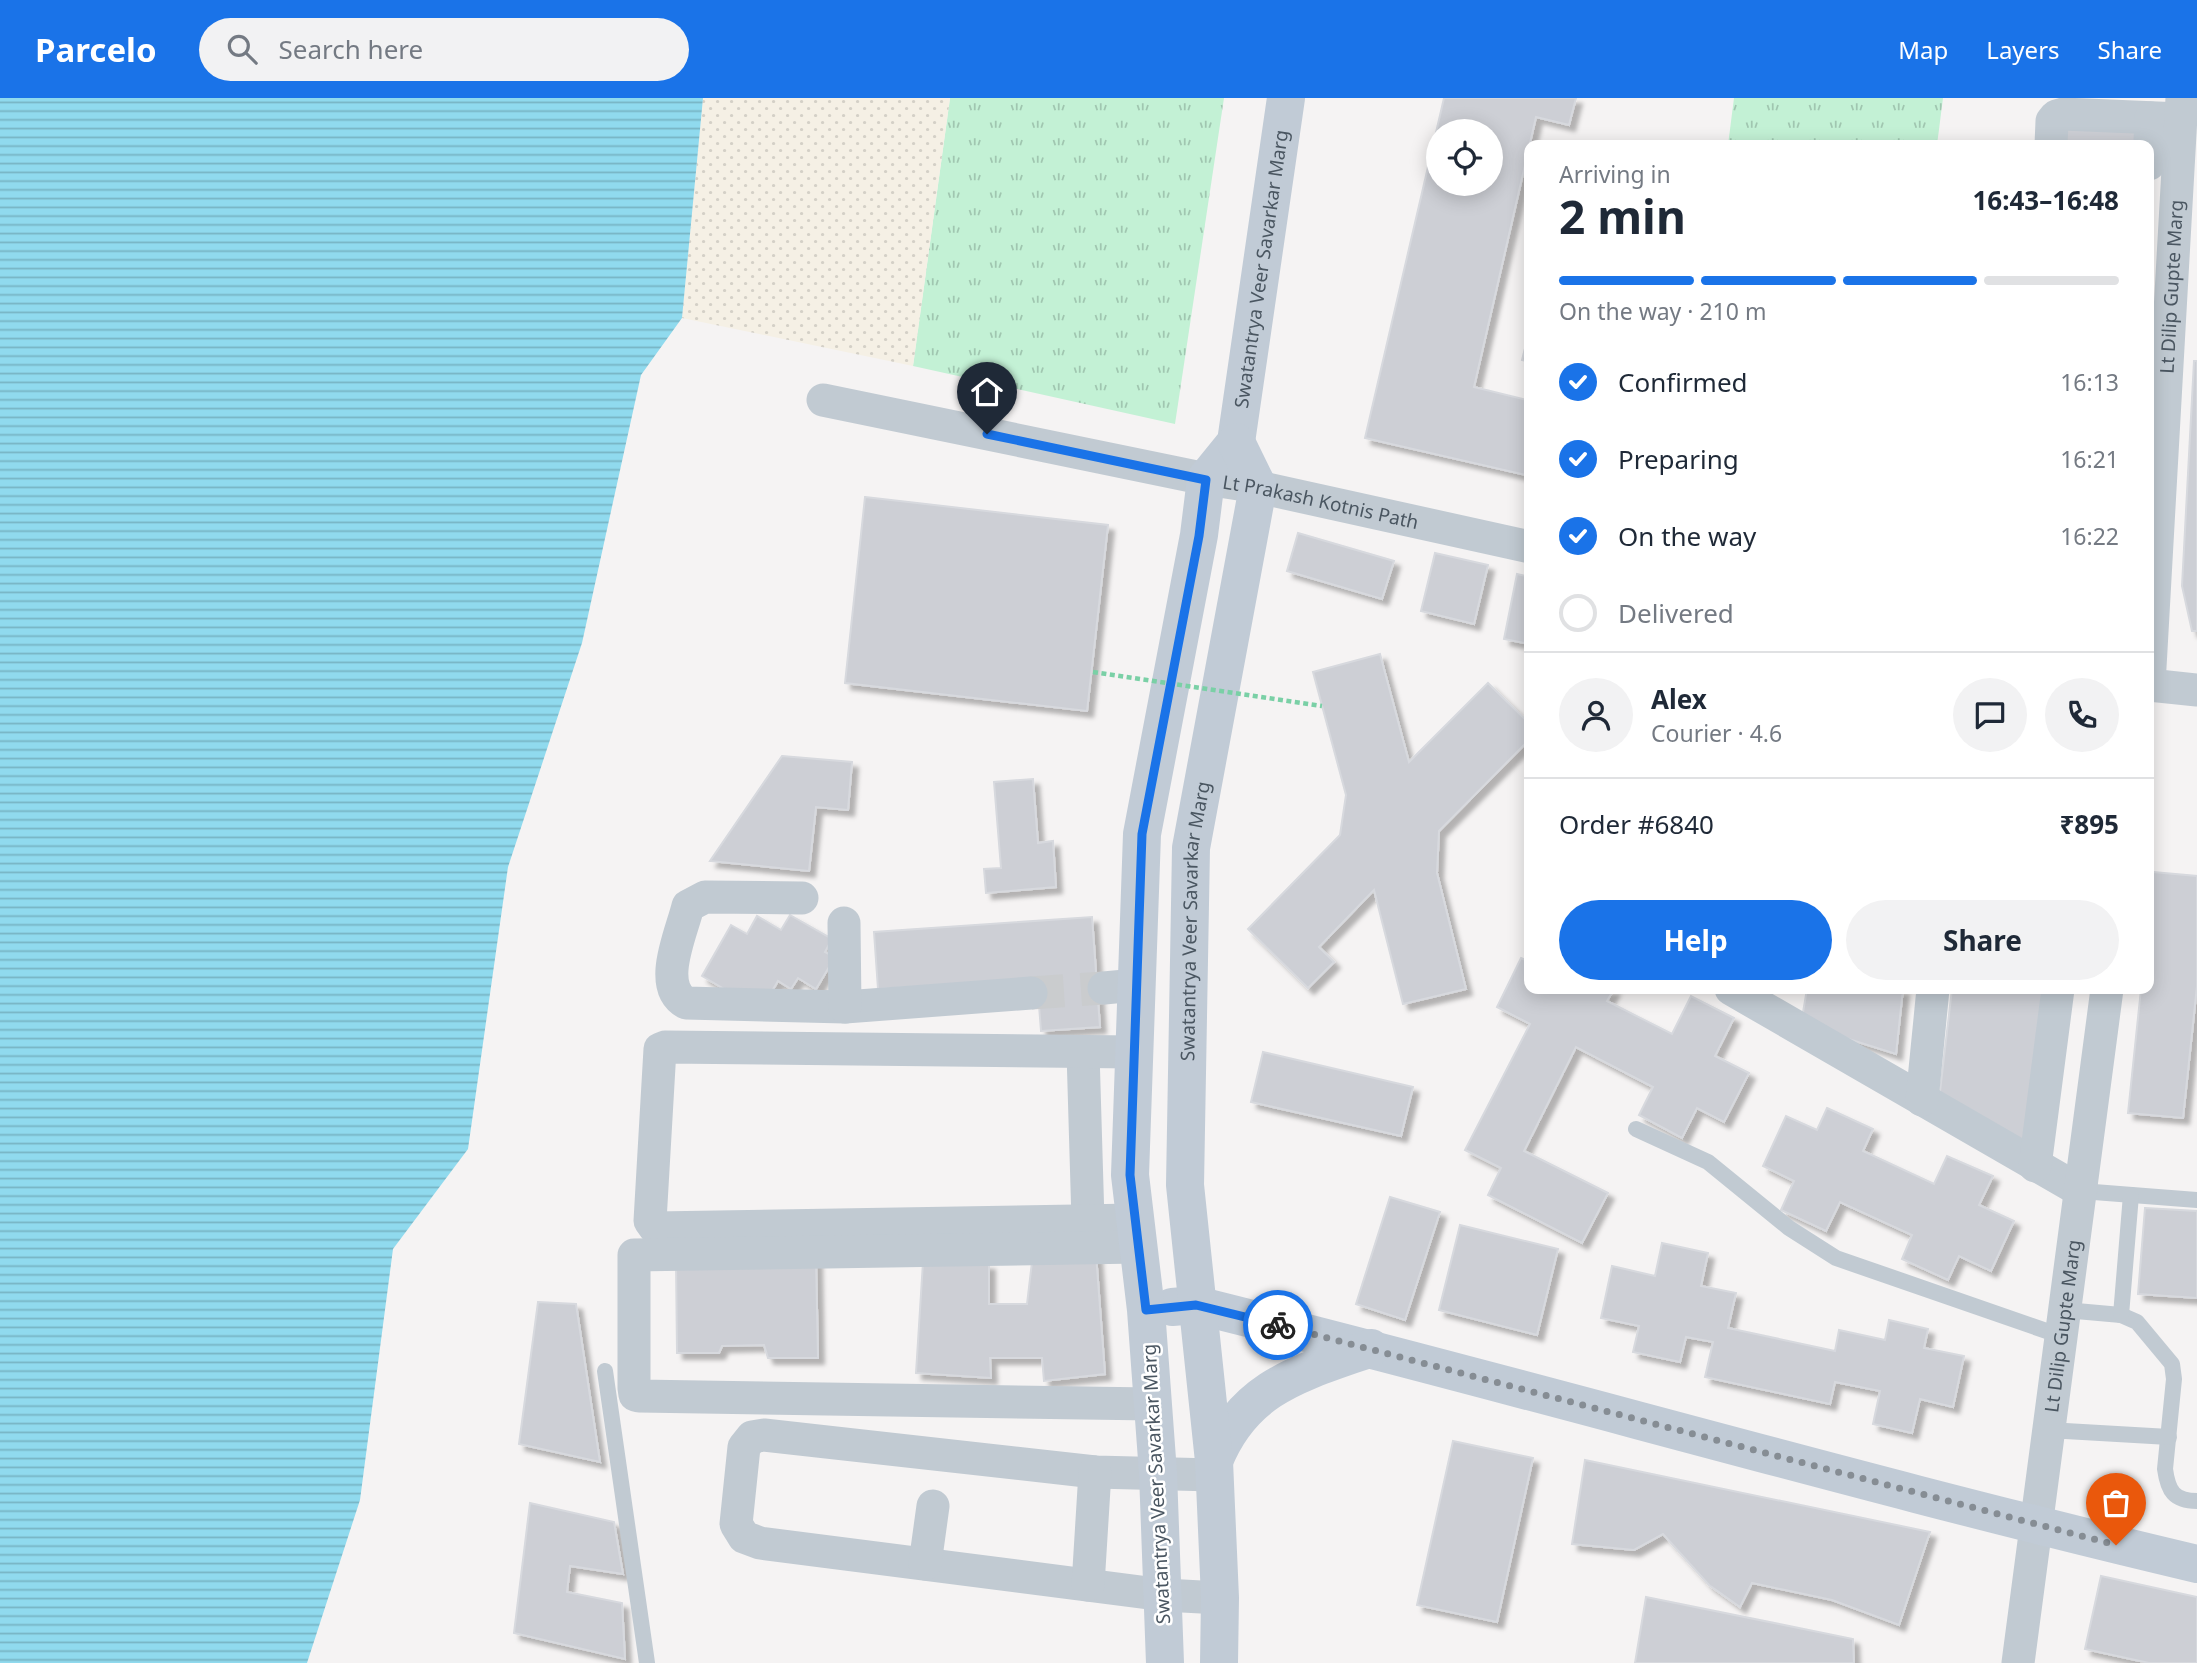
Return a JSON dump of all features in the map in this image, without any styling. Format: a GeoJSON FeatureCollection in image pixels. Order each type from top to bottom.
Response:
{"type":"FeatureCollection","features":[{"type":"Feature","properties":{"kind":"main road","name":"Swatantrya Veer Savarkar Marg"},"geometry":{"type":"LineString","coordinates":[[1236,442],[1286,98]]}},
{"type":"Feature","properties":{"kind":"main road"},"geometry":{"type":"LineString","coordinates":[[1206,480],[1236,442],[1258,487]]}},
{"type":"Feature","properties":{"kind":"main road","name":"Swatantrya Veer Savarkar Marg"},"geometry":{"type":"LineString","coordinates":[[1165,1663],[1158,1473],[1146,1310],[1130,1175],[1134,1052],[1120,986],[1142,834],[1199,536],[1206,480]]}},
{"type":"Feature","properties":{"kind":"main road","name":"Swatantrya Veer Savarkar Marg"},"geometry":{"type":"LineString","coordinates":[[1219,1663],[1220,1598],[1214,1468],[1185,1185],[1191,848],[1258,487]]}},
{"type":"Feature","properties":{"kind":"main road"},"geometry":{"type":"LineString","coordinates":[[1146,1310],[1196,1305],[1371,1348],[2035,1526],[2197,1564]]}},
{"type":"Feature","properties":{"kind":"main road"},"geometry":{"type":"LineString","coordinates":[[1214,1468],[1226,1432],[1255,1401],[1292,1376],[1371,1348]]}},
{"type":"Feature","properties":{"kind":"street"},"geometry":{"type":"LineString","coordinates":[[2051,140],[2052,121],[2056,116],[2172,112],[2154,153]]}},
{"type":"Feature","properties":{"kind":"street","name":"Lt Dilip Gupte Marg"},"geometry":{"type":"LineString","coordinates":[[2154,507],[2163,186],[2172,112]]}},
{"type":"Feature","properties":{"kind":"street","name":"Lt Prakash Kotnis Path"},"geometry":{"type":"LineString","coordinates":[[823,400],[1206,480],[1258,487],[1524,546]]}},
{"type":"Feature","properties":{"kind":"street"},"geometry":{"type":"LineString","coordinates":[[2154,686],[2197,690]]}},
{"type":"Feature","properties":{"kind":"street"},"geometry":{"type":"LineString","coordinates":[[802,898],[705,897],[694,900],[688,905],[671,975],[671,988],[677,998],[686,1003],[845,1007],[1031,993]]}},
{"type":"Feature","properties":{"kind":"street"},"geometry":{"type":"LineString","coordinates":[[844,923],[845,1007]]}},
{"type":"Feature","properties":{"kind":"street"},"geometry":{"type":"LineString","coordinates":[[1749,994],[1774,1001],[1923,1100],[2081,1191]]}},
{"type":"Feature","properties":{"kind":"street"},"geometry":{"type":"LineString","coordinates":[[1923,1100],[1933,994]]}},
{"type":"Feature","properties":{"kind":"street"},"geometry":{"type":"LineString","coordinates":[[2035,1166],[2057,994]]}},
{"type":"Feature","properties":{"kind":"street","name":"Lt Dilip Gupte Marg"},"geometry":{"type":"LineString","coordinates":[[2018,1663],[2106,994]]}},
{"type":"Feature","properties":{"kind":"street"},"geometry":{"type":"LineString","coordinates":[[1134,1052],[660,1049],[649,1222],[655,1228],[1088,1221],[1137,1233]]}},
{"type":"Feature","properties":{"kind":"street"},"geometry":{"type":"LineString","coordinates":[[1083,1052],[1088,1221]]}},
{"type":"Feature","properties":{"kind":"street"},"geometry":{"type":"LineString","coordinates":[[1137,1233],[634,1255],[634,1388],[635,1395],[639,1396],[1152,1404]]}},
{"type":"Feature","properties":{"kind":"street"},"geometry":{"type":"LineString","coordinates":[[1214,1468],[1158,1473],[1095,1472],[764,1436],[747,1442],[736,1524],[744,1537],[760,1543],[1164,1595],[1220,1598]]}},
{"type":"Feature","properties":{"kind":"street"},"geometry":{"type":"LineString","coordinates":[[1088,1585],[1095,1472]]}},
{"type":"Feature","properties":{"kind":"street"},"geometry":{"type":"LineString","coordinates":[[925,1564],[933,1506]]}},
{"type":"Feature","properties":{"kind":"lane"},"geometry":{"type":"LineString","coordinates":[[1636,1129],[1708,1162],[1789,1228],[1836,1258],[2063,1323],[2121,1315],[2137,1322],[2172,1364],[2175,1380],[2165,1469],[2170,1493],[2178,1498],[2197,1501]]}},
{"type":"Feature","properties":{"kind":"lane"},"geometry":{"type":"LineString","coordinates":[[2081,1191],[2197,1200]]}},
{"type":"Feature","properties":{"kind":"lane"},"geometry":{"type":"LineString","coordinates":[[2121,1315],[2131,1195]]}},
{"type":"Feature","properties":{"kind":"lane"},"geometry":{"type":"LineString","coordinates":[[605,1371],[647,1663]]}},
{"type":"Feature","properties":{"kind":"lane"},"geometry":{"type":"LineString","coordinates":[[2049,1430],[2169,1437]]}},
{"type":"Feature","properties":{"kind":"path"},"geometry":{"type":"LineString","coordinates":[[1093,672],[1322,706]]}},
{"type":"Feature","properties":{"kind":"green space"},"geometry":{"type":"Polygon","coordinates":[[[950,98],[1224,98],[1175,424],[913,366],[950,98]]]}},
{"type":"Feature","properties":{"kind":"green space"},"geometry":{"type":"Polygon","coordinates":[[[1734,98],[1943,98],[1938,140],[1729,140],[1734,98]]]}},
{"type":"Feature","properties":{"kind":"sand"},"geometry":{"type":"Polygon","coordinates":[[[703,98],[950,98],[913,366],[682,318],[703,98]]]}},
{"type":"Feature","properties":{"kind":"water"},"geometry":{"type":"Polygon","coordinates":[[[0,98],[703,98],[682,318],[641,375],[582,643],[508,867],[468,1149],[393,1249],[360,1500],[307,1663],[0,1663],[0,98]]]}},
{"type":"Feature","properties":{"kind":"building"},"geometry":{"type":"Polygon","coordinates":[[[1444,98],[1576,98],[1569,125],[1536,117],[1531,140],[1524,140],[1524,169],[1474,387],[1524,399],[1524,475],[1365,438],[1426,175],[1426,196],[1503,196],[1503,119],[1439,119],[1444,98]]]}},
{"type":"Feature","properties":{"kind":"building"},"geometry":{"type":"Polygon","coordinates":[[[2065,119],[2138,123],[2137,140],[2064,140],[2065,119]]]}},
{"type":"Feature","properties":{"kind":"building"},"geometry":{"type":"Polygon","coordinates":[[[2194,361],[2197,361],[2197,631],[2192,631],[2182,586],[2194,361]]]}},
{"type":"Feature","properties":{"kind":"building"},"geometry":{"type":"Polygon","coordinates":[[[865,497],[1108,525],[1087,711],[845,683],[865,497]]]}},
{"type":"Feature","properties":{"kind":"building"},"geometry":{"type":"Polygon","coordinates":[[[1298,533],[1394,561],[1382,599],[1287,571],[1298,533]]]}},
{"type":"Feature","properties":{"kind":"building"},"geometry":{"type":"Polygon","coordinates":[[[1435,553],[1488,565],[1474,624],[1421,611],[1435,553]]]}},
{"type":"Feature","properties":{"kind":"building"},"geometry":{"type":"Polygon","coordinates":[[[1517,574],[1524,576],[1524,643],[1504,639],[1517,574]]]}},
{"type":"Feature","properties":{"kind":"building"},"geometry":{"type":"Polygon","coordinates":[[[1380,654],[1409,762],[1488,683],[1524,718],[1524,745],[1439,831],[1437,873],[1466,989],[1403,1004],[1374,890],[1319,947],[1334,962],[1308,988],[1248,929],[1340,835],[1346,795],[1313,672],[1380,654]]]}},
{"type":"Feature","properties":{"kind":"building"},"geometry":{"type":"Polygon","coordinates":[[[782,756],[852,762],[848,810],[816,807],[809,871],[710,861],[782,756]]]}},
{"type":"Feature","properties":{"kind":"building"},"geometry":{"type":"Polygon","coordinates":[[[1033,779],[1038,843],[1053,841],[1056,887],[986,893],[984,869],[1001,868],[994,782],[1033,779]]]}},
{"type":"Feature","properties":{"kind":"building"},"geometry":{"type":"Polygon","coordinates":[[[2154,872],[2197,876],[2197,986],[2183,1118],[2128,1113],[2140,994],[2154,994],[2154,872]]]}},
{"type":"Feature","properties":{"kind":"building"},"geometry":{"type":"Polygon","coordinates":[[[790,915],[832,939],[825,952],[835,957],[816,989],[798,978],[791,989],[778,981],[768,998],[745,1001],[702,976],[731,925],[747,934],[757,916],[781,930],[790,915]]]}},
{"type":"Feature","properties":{"kind":"building"},"geometry":{"type":"Polygon","coordinates":[[[1092,917],[1100,1027],[1041,1031],[1037,979],[878,989],[874,932],[1092,917]]]}},
{"type":"Feature","properties":{"kind":"building"},"geometry":{"type":"Polygon","coordinates":[[[1521,958],[1524,959],[1524,994],[1611,994],[1607,1001],[1672,1034],[1691,996],[1734,1018],[1715,1056],[1749,1073],[1724,1122],[1697,1108],[1682,1138],[1639,1115],[1653,1087],[1576,1047],[1524,1151],[1608,1193],[1582,1243],[1488,1195],[1501,1168],[1465,1150],[1530,1024],[1497,1007],[1521,958]]]}},
{"type":"Feature","properties":{"kind":"building"},"geometry":{"type":"Polygon","coordinates":[[[1806,994],[1902,994],[1896,1054],[1801,1024],[1806,994]]]}},
{"type":"Feature","properties":{"kind":"building"},"geometry":{"type":"Polygon","coordinates":[[[1951,994],[2047,994],[2031,1144],[1939,1100],[1951,994]]]}},
{"type":"Feature","properties":{"kind":"building"},"geometry":{"type":"Polygon","coordinates":[[[1263,1052],[1413,1087],[1401,1136],[1251,1102],[1263,1052]]]}},
{"type":"Feature","properties":{"kind":"building"},"geometry":{"type":"Polygon","coordinates":[[[1827,1108],[1873,1129],[1863,1151],[1934,1184],[1947,1156],[1993,1176],[1979,1205],[2014,1221],[1991,1271],[1959,1256],[1948,1280],[1902,1259],[1912,1235],[1840,1202],[1826,1231],[1781,1210],[1794,1181],[1763,1166],[1786,1116],[1817,1130],[1827,1108]]]}},
{"type":"Feature","properties":{"kind":"building"},"geometry":{"type":"Polygon","coordinates":[[[1390,1197],[1440,1212],[1405,1320],[1356,1304],[1390,1197]]]}},
{"type":"Feature","properties":{"kind":"building"},"geometry":{"type":"Polygon","coordinates":[[[2145,1208],[2197,1211],[2197,1298],[2138,1294],[2145,1208]]]}},
{"type":"Feature","properties":{"kind":"building"},"geometry":{"type":"Polygon","coordinates":[[[1460,1225],[1558,1249],[1537,1335],[1439,1310],[1460,1225]]]}},
{"type":"Feature","properties":{"kind":"building"},"geometry":{"type":"Polygon","coordinates":[[[1662,1243],[1708,1253],[1701,1286],[1736,1293],[1728,1328],[1835,1351],[1839,1330],[1885,1340],[1889,1320],[1928,1329],[1924,1348],[1964,1356],[1953,1407],[1920,1399],[1912,1433],[1873,1424],[1880,1391],[1835,1382],[1830,1404],[1705,1377],[1713,1342],[1686,1337],[1680,1362],[1633,1352],[1639,1326],[1601,1318],[1612,1266],[1655,1276],[1662,1243]]]}},
{"type":"Feature","properties":{"kind":"building"},"geometry":{"type":"Polygon","coordinates":[[[1096,1254],[1105,1374],[1044,1381],[1042,1358],[990,1358],[991,1378],[916,1373],[923,1262],[989,1264],[989,1304],[1027,1304],[1032,1262],[1096,1254]]]}},
{"type":"Feature","properties":{"kind":"building"},"geometry":{"type":"Polygon","coordinates":[[[816,1258],[818,1358],[768,1358],[764,1345],[722,1346],[719,1353],[677,1353],[676,1261],[816,1258]]]}},
{"type":"Feature","properties":{"kind":"building"},"geometry":{"type":"Polygon","coordinates":[[[538,1302],[576,1304],[600,1462],[519,1444],[538,1302]]]}},
{"type":"Feature","properties":{"kind":"building"},"geometry":{"type":"Polygon","coordinates":[[[1453,1441],[1533,1458],[1497,1622],[1417,1605],[1453,1441]]]}},
{"type":"Feature","properties":{"kind":"building"},"geometry":{"type":"Polygon","coordinates":[[[1585,1460],[1930,1532],[1899,1625],[1832,1600],[1752,1583],[1740,1607],[1709,1585],[1663,1534],[1634,1550],[1572,1544],[1585,1460]]]}},
{"type":"Feature","properties":{"kind":"building"},"geometry":{"type":"Polygon","coordinates":[[[530,1503],[614,1522],[623,1574],[570,1566],[567,1592],[622,1603],[625,1659],[514,1633],[530,1503]]]}},
{"type":"Feature","properties":{"kind":"building"},"geometry":{"type":"Polygon","coordinates":[[[2101,1576],[2197,1597],[2197,1663],[2149,1663],[2085,1649],[2101,1576]]]}},
{"type":"Feature","properties":{"kind":"building"},"geometry":{"type":"Polygon","coordinates":[[[1646,1597],[1853,1639],[1854,1663],[1635,1663],[1646,1597]]]}},
{"type":"Feature","properties":{"kind":"tunnel"},"geometry":{"type":"LineString","coordinates":[[1031,993],[1104,988]]}},
{"type":"Feature","properties":{"kind":"way so far"},"geometry":{"type":"LineString","coordinates":[[1278,1325],[2035,1526],[2116,1545]]}},
{"type":"Feature","properties":{"kind":"route"},"geometry":{"type":"LineString","coordinates":[[987,434],[1206,480],[1203,515],[1142,834],[1130,1175],[1146,1310],[1196,1305],[1278,1325]]}}]}
